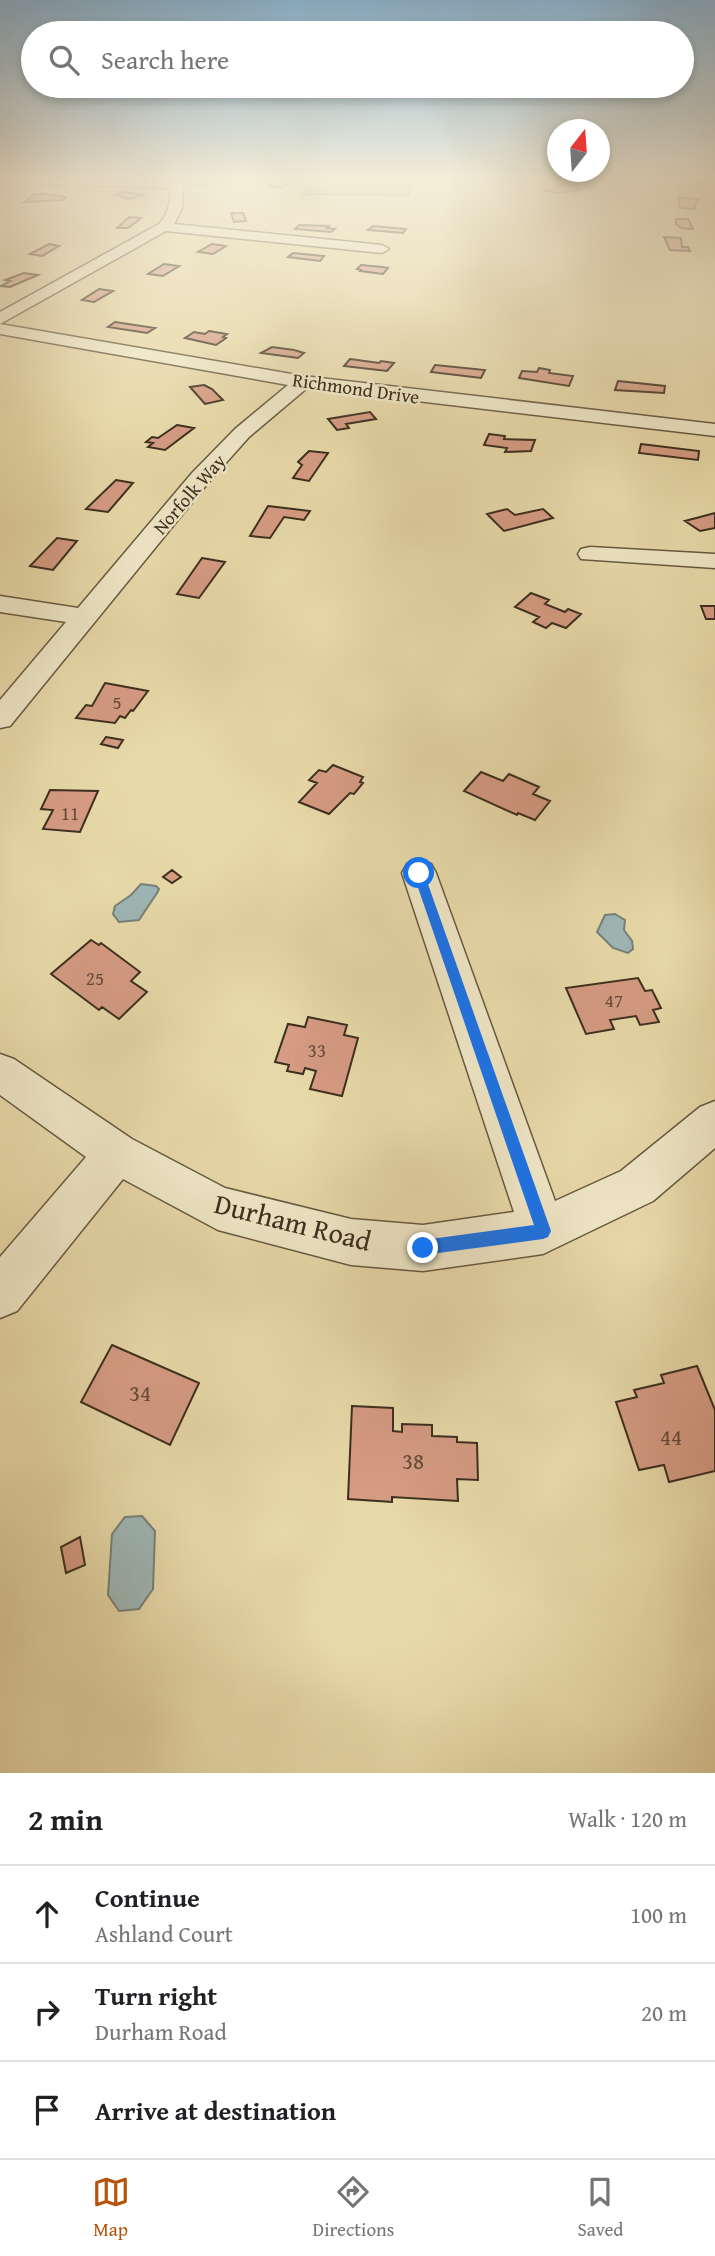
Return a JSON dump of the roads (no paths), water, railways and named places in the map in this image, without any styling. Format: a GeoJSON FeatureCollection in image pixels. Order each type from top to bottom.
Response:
{"type":"FeatureCollection","features":[{"type":"Feature","properties":{"kind":"street"},"geometry":{"type":"LineString","coordinates":[[0,319],[102,262]]}},
{"type":"Feature","properties":{"kind":"street","name":"Richmond Drive"},"geometry":{"type":"LineString","coordinates":[[0,328],[303,382],[715,430]]}},
{"type":"Feature","properties":{"kind":"street","name":"Norfolk Way"},"geometry":{"type":"LineString","coordinates":[[86,617],[200,478],[242,433],[303,382]]}},
{"type":"Feature","properties":{"kind":"street"},"geometry":{"type":"LineString","coordinates":[[590,554],[715,561]]}},
{"type":"Feature","properties":{"kind":"street"},"geometry":{"type":"LineString","coordinates":[[0,604],[86,617]]}},
{"type":"Feature","properties":{"kind":"street"},"geometry":{"type":"LineString","coordinates":[[0,719],[86,617]]}},
{"type":"Feature","properties":{"kind":"street"},"geometry":{"type":"LineString","coordinates":[[419,873],[543,1231]]}},
{"type":"Feature","properties":{"kind":"street","name":"Durham Road"},"geometry":{"type":"LineString","coordinates":[[0,1072],[117,1153],[218,1208],[351,1242],[423,1248],[543,1231],[637,1186],[715,1121]]}},
{"type":"Feature","properties":{"kind":"street"},"geometry":{"type":"LineString","coordinates":[[0,1294],[117,1153]]}},
{"type":"Feature","properties":{"kind":"water"},"geometry":{"type":"Polygon","coordinates":[[[141,884],[159,889],[139,920],[119,922],[113,914],[115,906],[141,884]]]}},
{"type":"Feature","properties":{"kind":"water"},"geometry":{"type":"Polygon","coordinates":[[[615,914],[625,920],[624,930],[632,941],[633,949],[628,953],[613,948],[597,932],[605,915],[615,914]]]}},
{"type":"Feature","properties":{"kind":"water"},"geometry":{"type":"Polygon","coordinates":[[[142,1516],[155,1531],[153,1589],[139,1609],[119,1611],[108,1595],[112,1534],[125,1517],[142,1516]]]}}]}
